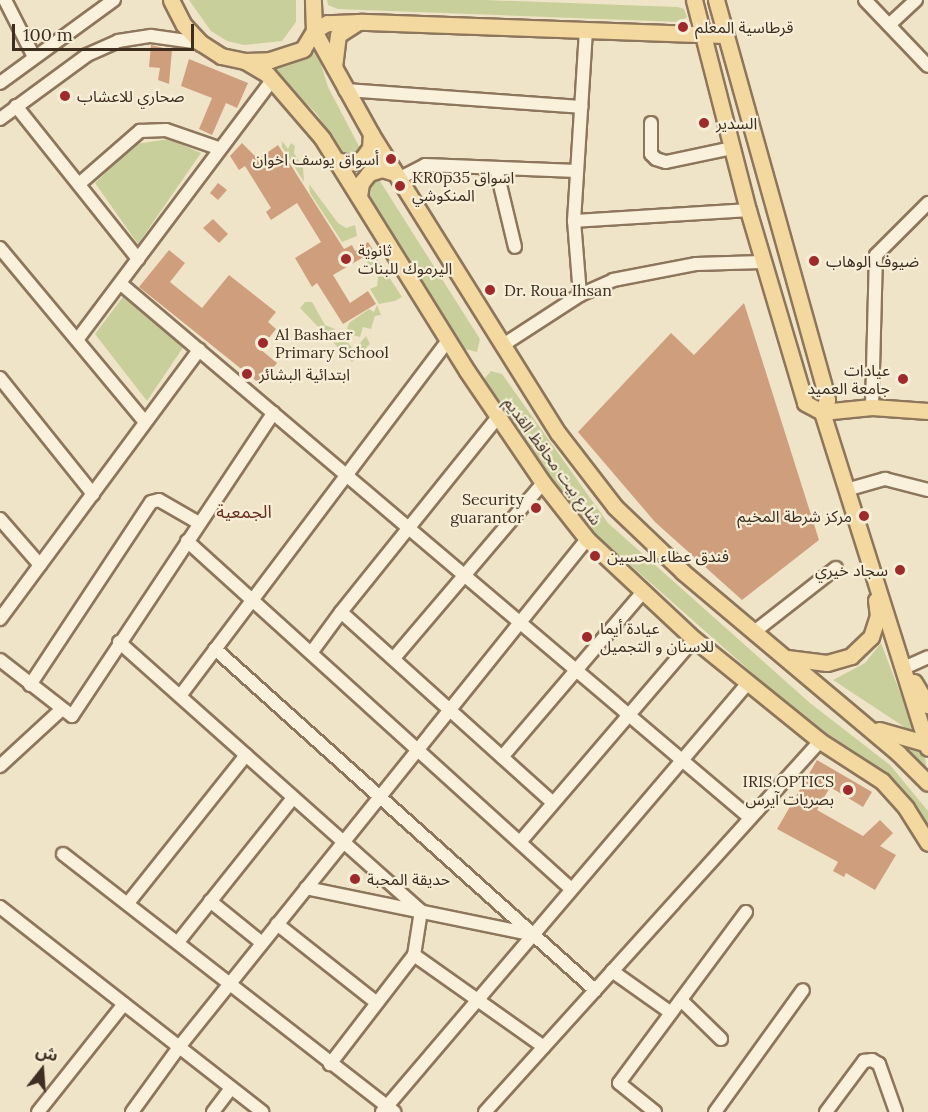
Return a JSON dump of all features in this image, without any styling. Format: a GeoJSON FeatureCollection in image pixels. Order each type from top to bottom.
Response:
{"type":"FeatureCollection","features":[{"type":"Feature","properties":{"kind":"main road"},"geometry":{"type":"LineString","coordinates":[[171,0],[184,25],[201,43],[221,56],[245,61],[294,55],[314,31],[327,23],[360,22],[723,35]]}},
{"type":"Feature","properties":{"kind":"main road"},"geometry":{"type":"LineString","coordinates":[[313,0],[314,31]]}},
{"type":"Feature","properties":{"kind":"main road"},"geometry":{"type":"LineString","coordinates":[[694,0],[762,262],[801,397],[810,408],[822,412],[873,407],[928,411]]}},
{"type":"Feature","properties":{"kind":"main road"},"geometry":{"type":"LineString","coordinates":[[716,0],[723,35],[825,390],[827,400],[822,412],[928,746]]}},
{"type":"Feature","properties":{"kind":"main road"},"geometry":{"type":"LineString","coordinates":[[334,70],[333,48],[338,35],[360,22]]}},
{"type":"Feature","properties":{"kind":"main road","name":"شارع بيت محافظ القديم"},"geometry":{"type":"LineString","coordinates":[[314,31],[371,134],[558,433],[615,507],[778,653],[857,717],[928,783]]}},
{"type":"Feature","properties":{"kind":"main road","name":"شارع بيت محافظ القديم"},"geometry":{"type":"LineString","coordinates":[[245,61],[272,80],[297,106],[336,160],[498,417],[543,483],[587,539],[642,593],[694,639],[820,741],[889,788],[928,843]]}},
{"type":"Feature","properties":{"kind":"main road"},"geometry":{"type":"LineString","coordinates":[[336,160],[349,163],[362,159],[370,148],[371,134]]}},
{"type":"Feature","properties":{"kind":"main road"},"geometry":{"type":"LineString","coordinates":[[359,196],[361,183],[369,173],[382,169],[397,176]]}},
{"type":"Feature","properties":{"kind":"main road"},"geometry":{"type":"LineString","coordinates":[[778,653],[797,661],[827,663],[857,652],[875,627],[874,576]]}},
{"type":"Feature","properties":{"kind":"main road"},"geometry":{"type":"LineString","coordinates":[[898,652],[928,705]]}},
{"type":"Feature","properties":{"kind":"main road"},"geometry":{"type":"LineString","coordinates":[[857,717],[893,736],[928,746]]}},
{"type":"Feature","properties":{"kind":"street"},"geometry":{"type":"LineString","coordinates":[[5,0],[34,57]]}},
{"type":"Feature","properties":{"kind":"street"},"geometry":{"type":"LineString","coordinates":[[0,83],[114,0]]}},
{"type":"Feature","properties":{"kind":"street"},"geometry":{"type":"LineString","coordinates":[[865,0],[928,66]]}},
{"type":"Feature","properties":{"kind":"street"},"geometry":{"type":"LineString","coordinates":[[889,25],[916,0]]}},
{"type":"Feature","properties":{"kind":"street"},"geometry":{"type":"LineString","coordinates":[[580,295],[574,221],[586,30]]}},
{"type":"Feature","properties":{"kind":"street"},"geometry":{"type":"LineString","coordinates":[[0,119],[87,55],[118,41],[151,36],[201,43]]}},
{"type":"Feature","properties":{"kind":"street"},"geometry":{"type":"LineString","coordinates":[[77,340],[121,284],[218,148],[272,80]]}},
{"type":"Feature","properties":{"kind":"street"},"geometry":{"type":"LineString","coordinates":[[345,90],[581,107]]}},
{"type":"Feature","properties":{"kind":"street"},"geometry":{"type":"LineString","coordinates":[[16,106],[138,259]]}},
{"type":"Feature","properties":{"kind":"street"},"geometry":{"type":"LineString","coordinates":[[651,123],[651,154],[656,159],[666,162],[732,148]]}},
{"type":"Feature","properties":{"kind":"street"},"geometry":{"type":"LineString","coordinates":[[79,184],[140,131],[166,130],[218,148]]}},
{"type":"Feature","properties":{"kind":"street"},"geometry":{"type":"LineString","coordinates":[[397,176],[425,165],[577,171]]}},
{"type":"Feature","properties":{"kind":"street"},"geometry":{"type":"LineString","coordinates":[[496,168],[516,247]]}},
{"type":"Feature","properties":{"kind":"street"},"geometry":{"type":"LineString","coordinates":[[873,407],[876,255],[928,202]]}},
{"type":"Feature","properties":{"kind":"street"},"geometry":{"type":"LineString","coordinates":[[574,221],[748,210]]}},
{"type":"Feature","properties":{"kind":"street"},"geometry":{"type":"LineString","coordinates":[[0,248],[146,422]]}},
{"type":"Feature","properties":{"kind":"street"},"geometry":{"type":"LineString","coordinates":[[503,345],[580,295],[613,280],[655,269],[762,262]]}},
{"type":"Feature","properties":{"kind":"street"},"geometry":{"type":"LineString","coordinates":[[121,284],[749,818]]}},
{"type":"Feature","properties":{"kind":"street"},"geometry":{"type":"LineString","coordinates":[[180,696],[448,340]]}},
{"type":"Feature","properties":{"kind":"street"},"geometry":{"type":"LineString","coordinates":[[0,619],[199,350]]}},
{"type":"Feature","properties":{"kind":"street"},"geometry":{"type":"LineString","coordinates":[[0,378],[93,494]]}},
{"type":"Feature","properties":{"kind":"street"},"geometry":{"type":"LineString","coordinates":[[0,660],[61,710],[72,716],[273,413]]}},
{"type":"Feature","properties":{"kind":"street"},"geometry":{"type":"LineString","coordinates":[[311,653],[341,612],[498,417]]}},
{"type":"Feature","properties":{"kind":"street"},"geometry":{"type":"LineString","coordinates":[[846,490],[885,479],[928,490]]}},
{"type":"Feature","properties":{"kind":"street"},"geometry":{"type":"LineString","coordinates":[[394,658],[543,483]]}},
{"type":"Feature","properties":{"kind":"street"},"geometry":{"type":"LineString","coordinates":[[30,685],[151,502],[159,500],[199,523]]}},
{"type":"Feature","properties":{"kind":"street"},"geometry":{"type":"LineString","coordinates":[[0,519],[40,565]]}},
{"type":"Feature","properties":{"kind":"street"},"geometry":{"type":"LineString","coordinates":[[132,1112],[179,1047],[587,539]]}},
{"type":"Feature","properties":{"kind":"street"},"geometry":{"type":"LineString","coordinates":[[187,541],[571,889]]}},
{"type":"Feature","properties":{"kind":"street"},"geometry":{"type":"LineString","coordinates":[[754,632],[836,568]]}},
{"type":"Feature","properties":{"kind":"street"},"geometry":{"type":"LineString","coordinates":[[502,757],[642,593]]}},
{"type":"Feature","properties":{"kind":"street"},"geometry":{"type":"LineString","coordinates":[[341,612],[450,707],[553,803]]}},
{"type":"Feature","properties":{"kind":"street"},"geometry":{"type":"LineString","coordinates":[[520,842],[694,639]]}},
{"type":"Feature","properties":{"kind":"street"},"geometry":{"type":"LineString","coordinates":[[119,642],[421,911]]}},
{"type":"Feature","properties":{"kind":"street"},"geometry":{"type":"LineString","coordinates":[[215,649],[595,990]]}},
{"type":"Feature","properties":{"kind":"street"},"geometry":{"type":"LineString","coordinates":[[906,668],[928,657]]}},
{"type":"Feature","properties":{"kind":"street"},"geometry":{"type":"LineString","coordinates":[[63,854],[231,982],[280,1027],[388,1110],[532,934],[748,683]]}},
{"type":"Feature","properties":{"kind":"street"},"geometry":{"type":"LineString","coordinates":[[0,766],[61,710]]}},
{"type":"Feature","properties":{"kind":"street"},"geometry":{"type":"LineString","coordinates":[[485,1112],[820,741]]}},
{"type":"Feature","properties":{"kind":"street"},"geometry":{"type":"LineString","coordinates":[[128,903],[246,755]]}},
{"type":"Feature","properties":{"kind":"street"},"geometry":{"type":"LineString","coordinates":[[178,942],[293,798]]}},
{"type":"Feature","properties":{"kind":"street"},"geometry":{"type":"LineString","coordinates":[[306,888],[532,934]]}},
{"type":"Feature","properties":{"kind":"street"},"geometry":{"type":"LineString","coordinates":[[210,901],[262,943]]}},
{"type":"Feature","properties":{"kind":"street"},"geometry":{"type":"LineString","coordinates":[[0,907],[262,1112]]}},
{"type":"Feature","properties":{"kind":"street"},"geometry":{"type":"LineString","coordinates":[[330,1064],[414,955],[421,911]]}},
{"type":"Feature","properties":{"kind":"street"},"geometry":{"type":"LineString","coordinates":[[655,1112],[619,1083],[746,912]]}},
{"type":"Feature","properties":{"kind":"street"},"geometry":{"type":"LineString","coordinates":[[277,924],[377,1003]]}},
{"type":"Feature","properties":{"kind":"street"},"geometry":{"type":"LineString","coordinates":[[414,955],[544,1047]]}},
{"type":"Feature","properties":{"kind":"street"},"geometry":{"type":"LineString","coordinates":[[612,971],[671,1013]]}},
{"type":"Feature","properties":{"kind":"street"},"geometry":{"type":"LineString","coordinates":[[715,1112],[802,990]]}},
{"type":"Feature","properties":{"kind":"street"},"geometry":{"type":"LineString","coordinates":[[681,1000],[721,1039]]}},
{"type":"Feature","properties":{"kind":"street"},"geometry":{"type":"LineString","coordinates":[[38,1112],[124,1004]]}},
{"type":"Feature","properties":{"kind":"street"},"geometry":{"type":"LineString","coordinates":[[826,1112],[864,1061],[872,1060],[879,1064],[896,1112]]}},
{"type":"Feature","properties":{"kind":"street"},"geometry":{"type":"LineString","coordinates":[[213,1112],[231,1088]]}},
{"type":"Feature","properties":{"kind":"green space"},"geometry":{"type":"Polygon","coordinates":[[[189,0],[296,0],[296,22],[282,41],[244,45],[227,41],[211,31],[189,0]]]}},
{"type":"Feature","properties":{"kind":"green space"},"geometry":{"type":"Polygon","coordinates":[[[327,0],[485,0],[678,7],[684,9],[687,17],[680,22],[338,9],[328,5],[327,0]]]}},
{"type":"Feature","properties":{"kind":"green space"},"geometry":{"type":"Polygon","coordinates":[[[316,48],[328,87],[362,152],[346,157],[316,113],[272,70],[290,65],[316,48]]]}},
{"type":"Feature","properties":{"kind":"green space"},"geometry":{"type":"Polygon","coordinates":[[[169,139],[201,153],[138,244],[95,183],[136,144],[169,139]]]}},
{"type":"Feature","properties":{"kind":"green space"},"geometry":{"type":"Polygon","coordinates":[[[282,141],[288,149],[291,143],[295,146],[294,153],[303,168],[304,182],[282,147],[282,141]]]}},
{"type":"Feature","properties":{"kind":"green space"},"geometry":{"type":"Polygon","coordinates":[[[378,178],[480,339],[477,352],[465,349],[368,194],[368,181],[378,178]]]}},
{"type":"Feature","properties":{"kind":"green space"},"geometry":{"type":"Polygon","coordinates":[[[309,184],[338,223],[346,228],[355,225],[357,236],[342,242],[310,193],[309,184]]]}},
{"type":"Feature","properties":{"kind":"green space"},"geometry":{"type":"Polygon","coordinates":[[[376,257],[402,297],[395,301],[379,304],[370,289],[377,286],[378,278],[377,271],[367,265],[368,258],[376,257]]]}},
{"type":"Feature","properties":{"kind":"green space"},"geometry":{"type":"Polygon","coordinates":[[[125,294],[184,346],[147,401],[95,334],[125,294]]]}},
{"type":"Feature","properties":{"kind":"green space"},"geometry":{"type":"Polygon","coordinates":[[[305,302],[312,302],[325,325],[335,329],[333,338],[338,342],[345,339],[354,350],[366,336],[370,344],[352,362],[300,308],[305,302]]]}},
{"type":"Feature","properties":{"kind":"green space"},"geometry":{"type":"Polygon","coordinates":[[[377,305],[381,315],[375,316],[371,329],[363,327],[360,337],[353,335],[354,331],[347,329],[349,323],[369,309],[374,312],[377,305]]]}},
{"type":"Feature","properties":{"kind":"green space"},"geometry":{"type":"Polygon","coordinates":[[[491,371],[502,374],[608,523],[810,703],[890,765],[928,811],[928,827],[909,797],[888,776],[800,715],[602,540],[579,515],[487,388],[485,378],[491,371]]]}},
{"type":"Feature","properties":{"kind":"green space"},"geometry":{"type":"Polygon","coordinates":[[[881,643],[912,724],[912,732],[833,680],[865,663],[881,643]]]}},
{"type":"Feature","properties":{"kind":"green space"},"geometry":{"type":"Polygon","coordinates":[[[891,743],[924,754],[928,775],[891,743]]]}},
{"type":"Feature","properties":{"kind":"building"},"geometry":{"type":"Polygon","coordinates":[[[151,45],[172,50],[169,84],[158,80],[160,68],[149,67],[151,45]]]}},
{"type":"Feature","properties":{"kind":"building"},"geometry":{"type":"Polygon","coordinates":[[[189,59],[248,83],[237,108],[226,103],[212,135],[199,129],[212,98],[181,86],[189,59]]]}},
{"type":"Feature","properties":{"kind":"building"},"geometry":{"type":"Polygon","coordinates":[[[242,143],[258,159],[278,145],[344,249],[352,245],[355,251],[368,242],[374,251],[333,275],[350,303],[368,291],[376,304],[343,324],[317,283],[312,287],[295,258],[321,242],[297,203],[271,220],[266,212],[271,208],[245,166],[239,170],[230,156],[242,143]]]}},
{"type":"Feature","properties":{"kind":"building"},"geometry":{"type":"Polygon","coordinates":[[[218,183],[227,190],[218,200],[210,193],[218,183]]]}},
{"type":"Feature","properties":{"kind":"building"},"geometry":{"type":"Polygon","coordinates":[[[213,219],[228,234],[219,243],[203,228],[213,219]]]}},
{"type":"Feature","properties":{"kind":"building"},"geometry":{"type":"Polygon","coordinates":[[[169,250],[185,263],[170,282],[202,308],[229,275],[276,312],[268,322],[276,329],[260,349],[277,363],[260,384],[139,287],[169,250]]]}},
{"type":"Feature","properties":{"kind":"building"},"geometry":{"type":"Polygon","coordinates":[[[744,303],[819,540],[742,600],[655,522],[578,432],[671,333],[694,355],[744,303]]]}},
{"type":"Feature","properties":{"kind":"building"},"geometry":{"type":"Polygon","coordinates":[[[817,760],[872,792],[863,807],[830,787],[817,810],[863,836],[880,820],[893,833],[880,846],[896,855],[875,890],[846,873],[844,877],[833,871],[838,862],[777,829],[817,760]]]}},
{"type":"Feature","properties":{"kind":"place","name":"قرطاسية المعلم"},"geometry":{"type":"Point","coordinates":[683,27]}},
{"type":"Feature","properties":{"kind":"place","name":"صحاري للاعشاب"},"geometry":{"type":"Point","coordinates":[65,96]}},
{"type":"Feature","properties":{"kind":"place","name":"السدير"},"geometry":{"type":"Point","coordinates":[704,123]}},
{"type":"Feature","properties":{"kind":"place","name":"أسواق يوسف اخوان"},"geometry":{"type":"Point","coordinates":[391,159]}},
{"type":"Feature","properties":{"kind":"place","name":"KR0p35 اسواق المنكوشي"},"geometry":{"type":"Point","coordinates":[400,186]}},
{"type":"Feature","properties":{"kind":"place","name":"ثانوية اليرموك للبنات"},"geometry":{"type":"Point","coordinates":[346,259]}},
{"type":"Feature","properties":{"kind":"place","name":"ضيوف الوهاب"},"geometry":{"type":"Point","coordinates":[814,261]}},
{"type":"Feature","properties":{"kind":"place","name":"Dr. Roua Ihsan"},"geometry":{"type":"Point","coordinates":[490,290]}},
{"type":"Feature","properties":{"kind":"place","name":"Al Bashaer Primary School"},"geometry":{"type":"Point","coordinates":[263,343]}},
{"type":"Feature","properties":{"kind":"place","name":"ابتدائية البشائر"},"geometry":{"type":"Point","coordinates":[247,374]}},
{"type":"Feature","properties":{"kind":"place","name":"عيادات جامعة العميد"},"geometry":{"type":"Point","coordinates":[903,379]}},
{"type":"Feature","properties":{"kind":"place","name":"Security guarantor"},"geometry":{"type":"Point","coordinates":[536,508]}},
{"type":"Feature","properties":{"kind":"place","name":"مركز شرطة المخيم"},"geometry":{"type":"Point","coordinates":[864,516]}},
{"type":"Feature","properties":{"kind":"place","name":"فندق عطاء الحسين"},"geometry":{"type":"Point","coordinates":[595,556]}},
{"type":"Feature","properties":{"kind":"place","name":"سجاد خيري"},"geometry":{"type":"Point","coordinates":[900,570]}},
{"type":"Feature","properties":{"kind":"place","name":"عيادة أيما للاسنان و التجميل"},"geometry":{"type":"Point","coordinates":[587,637]}},
{"type":"Feature","properties":{"kind":"place","name":"IRIS.OPTICS بصريات آيرس"},"geometry":{"type":"Point","coordinates":[848,790]}},
{"type":"Feature","properties":{"kind":"place","name":"حديقة المحبة"},"geometry":{"type":"Point","coordinates":[355,879]}},
{"type":"Feature","properties":{"kind":"district","name":"الجمعية"},"geometry":{"type":"Point","coordinates":[244,512]}}]}
